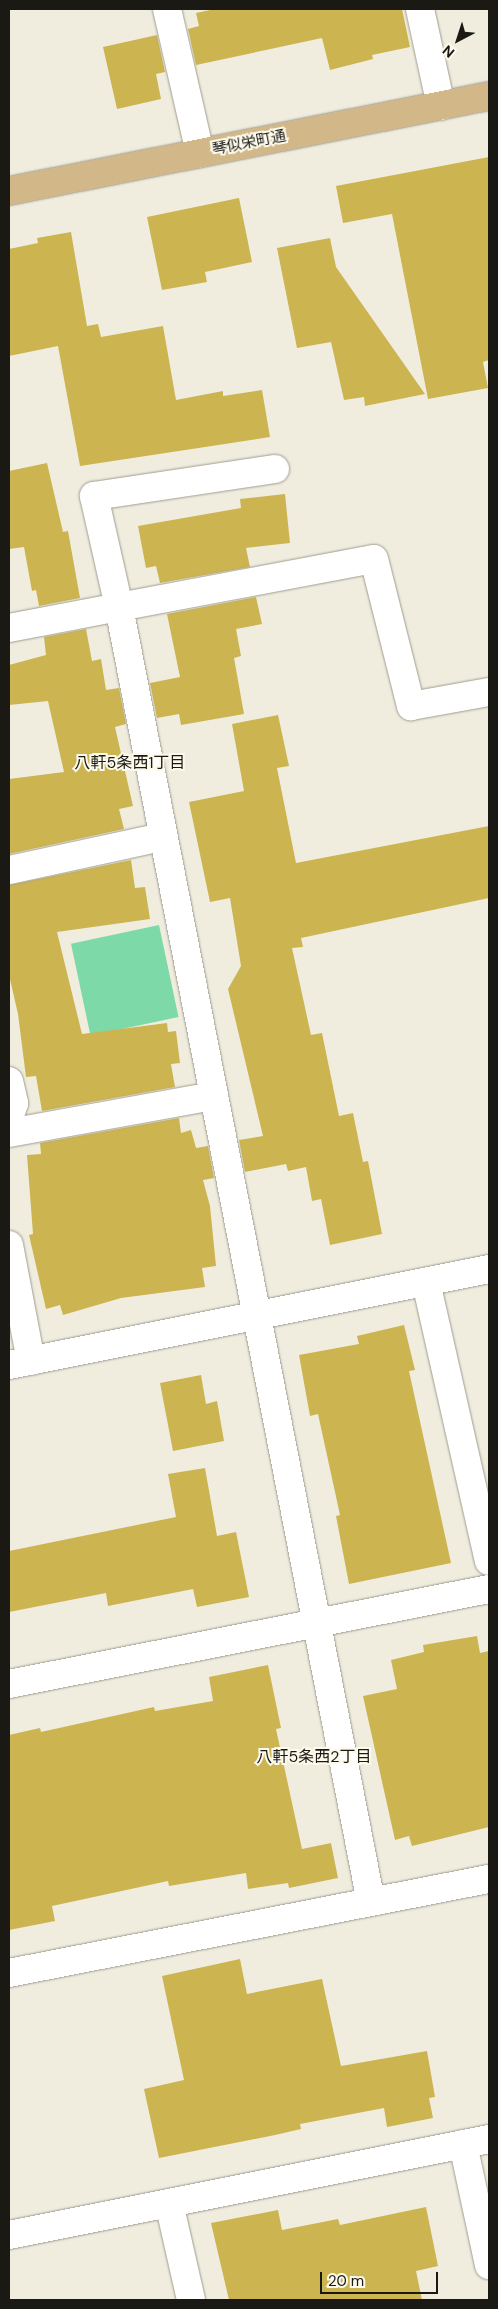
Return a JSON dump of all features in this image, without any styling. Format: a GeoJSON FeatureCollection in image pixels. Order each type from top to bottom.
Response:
{"type":"FeatureCollection","features":[{"type":"Feature","properties":{"kind":"main road","name":"琴似栄町通"},"geometry":{"type":"LineString","coordinates":[[9,191],[489,96]]}},
{"type":"Feature","properties":{"kind":"street"},"geometry":{"type":"LineString","coordinates":[[167,9],[200,153]]}},
{"type":"Feature","properties":{"kind":"street"},"geometry":{"type":"LineString","coordinates":[[420,9],[441,106]]}},
{"type":"Feature","properties":{"kind":"street"},"geometry":{"type":"LineString","coordinates":[[275,469],[94,496],[119,608],[254,1316],[371,1902]]}},
{"type":"Feature","properties":{"kind":"street"},"geometry":{"type":"LineString","coordinates":[[9,628],[374,559],[411,706],[489,692]]}},
{"type":"Feature","properties":{"kind":"street"},"geometry":{"type":"LineString","coordinates":[[9,870],[162,837]]}},
{"type":"Feature","properties":{"kind":"street"},"geometry":{"type":"LineString","coordinates":[[9,1081],[14,1103],[9,1119]]}},
{"type":"Feature","properties":{"kind":"street"},"geometry":{"type":"LineString","coordinates":[[9,1133],[212,1096]]}},
{"type":"Feature","properties":{"kind":"street"},"geometry":{"type":"LineString","coordinates":[[9,1245],[20,1363],[489,1269]]}},
{"type":"Feature","properties":{"kind":"street"},"geometry":{"type":"LineString","coordinates":[[426,1282],[489,1560]]}},
{"type":"Feature","properties":{"kind":"street"},"geometry":{"type":"LineString","coordinates":[[9,1684],[316,1625],[489,1589]]}},
{"type":"Feature","properties":{"kind":"street"},"geometry":{"type":"LineString","coordinates":[[9,1973],[489,1879]]}},
{"type":"Feature","properties":{"kind":"street"},"geometry":{"type":"LineString","coordinates":[[9,2235],[476,2142],[489,2265]]}},
{"type":"Feature","properties":{"kind":"street"},"geometry":{"type":"LineString","coordinates":[[169,2203],[191,2300]]}},
{"type":"Feature","properties":{"kind":"green space"},"geometry":{"type":"Polygon","coordinates":[[[159,925],[179,1017],[91,1036],[71,944],[159,925]]]}},
{"type":"Feature","properties":{"kind":"building"},"geometry":{"type":"Polygon","coordinates":[[[215,9],[402,9],[410,47],[372,55],[373,59],[330,70],[322,38],[196,65],[188,29],[199,26],[196,13],[215,9]]]}},
{"type":"Feature","properties":{"kind":"building"},"geometry":{"type":"Polygon","coordinates":[[[157,35],[165,72],[156,74],[161,99],[117,109],[103,47],[157,35]]]}},
{"type":"Feature","properties":{"kind":"building"},"geometry":{"type":"Polygon","coordinates":[[[489,157],[489,360],[483,362],[488,388],[428,399],[392,214],[343,223],[336,186],[489,157]]]}},
{"type":"Feature","properties":{"kind":"building"},"geometry":{"type":"Polygon","coordinates":[[[239,198],[252,262],[205,272],[207,282],[162,290],[147,217],[239,198]]]}},
{"type":"Feature","properties":{"kind":"building"},"geometry":{"type":"Polygon","coordinates":[[[71,232],[87,326],[98,324],[101,337],[163,326],[176,400],[223,391],[223,396],[262,390],[270,437],[80,466],[58,346],[9,356],[9,249],[38,243],[37,238],[71,232]]]}},
{"type":"Feature","properties":{"kind":"building"},"geometry":{"type":"Polygon","coordinates":[[[330,238],[336,267],[425,394],[365,406],[364,397],[344,400],[331,342],[297,348],[277,248],[330,238]]]}},
{"type":"Feature","properties":{"kind":"building"},"geometry":{"type":"Polygon","coordinates":[[[47,463],[63,532],[68,531],[80,598],[39,606],[36,590],[32,591],[24,547],[9,549],[9,471],[47,463]]]}},
{"type":"Feature","properties":{"kind":"building"},"geometry":{"type":"Polygon","coordinates":[[[285,494],[290,543],[246,548],[250,567],[160,583],[156,566],[146,568],[138,526],[241,508],[240,499],[285,494]]]}},
{"type":"Feature","properties":{"kind":"building"},"geometry":{"type":"Polygon","coordinates":[[[256,597],[262,624],[236,629],[241,656],[234,658],[244,714],[181,725],[179,714],[157,718],[150,683],[180,677],[167,614],[256,597]]]}},
{"type":"Feature","properties":{"kind":"building"},"geometry":{"type":"Polygon","coordinates":[[[86,629],[92,661],[101,659],[106,690],[119,688],[126,724],[115,727],[133,806],[119,809],[124,829],[9,854],[9,779],[64,772],[48,701],[9,705],[9,665],[46,655],[44,637],[86,629]]]}},
{"type":"Feature","properties":{"kind":"building"},"geometry":{"type":"Polygon","coordinates":[[[278,715],[289,766],[277,768],[296,863],[489,826],[489,898],[301,938],[303,947],[292,948],[311,1035],[322,1033],[339,1116],[353,1113],[363,1162],[368,1161],[382,1234],[330,1245],[321,1199],[312,1201],[306,1167],[288,1171],[286,1164],[245,1172],[239,1140],[263,1136],[228,989],[241,966],[230,898],[210,902],[189,802],[244,791],[232,724],[278,715]]]}},
{"type":"Feature","properties":{"kind":"building"},"geometry":{"type":"Polygon","coordinates":[[[131,860],[135,888],[145,887],[150,919],[57,932],[82,1034],[167,1023],[168,1032],[176,1031],[180,1063],[171,1064],[175,1087],[42,1111],[36,1076],[26,1077],[18,1014],[9,975],[9,885],[131,860]]]}},
{"type":"Feature","properties":{"kind":"building"},"geometry":{"type":"Polygon","coordinates":[[[179,1118],[181,1133],[191,1130],[196,1148],[208,1146],[214,1178],[203,1180],[210,1206],[216,1266],[202,1268],[205,1287],[121,1298],[63,1315],[60,1305],[46,1309],[29,1235],[33,1234],[27,1155],[41,1154],[40,1143],[179,1118]]]}},
{"type":"Feature","properties":{"kind":"building"},"geometry":{"type":"Polygon","coordinates":[[[404,1325],[415,1370],[409,1371],[451,1563],[349,1584],[336,1516],[340,1515],[318,1414],[310,1416],[299,1355],[359,1344],[357,1336],[404,1325]]]}},
{"type":"Feature","properties":{"kind":"building"},"geometry":{"type":"Polygon","coordinates":[[[201,1375],[206,1404],[217,1401],[224,1441],[173,1451],[160,1383],[201,1375]]]}},
{"type":"Feature","properties":{"kind":"building"},"geometry":{"type":"Polygon","coordinates":[[[205,1468],[217,1536],[236,1532],[249,1597],[197,1607],[193,1589],[108,1606],[106,1593],[9,1612],[9,1551],[176,1517],[168,1474],[205,1468]]]}},
{"type":"Feature","properties":{"kind":"building"},"geometry":{"type":"Polygon","coordinates":[[[477,1636],[480,1653],[489,1651],[489,1827],[412,1846],[409,1836],[395,1840],[363,1696],[397,1689],[391,1660],[424,1652],[423,1645],[477,1636]]]}},
{"type":"Feature","properties":{"kind":"building"},"geometry":{"type":"Polygon","coordinates":[[[268,1665],[281,1728],[276,1729],[302,1849],[331,1843],[338,1878],[289,1888],[288,1883],[248,1889],[246,1873],[169,1886],[168,1881],[52,1906],[55,1921],[9,1930],[9,1735],[40,1728],[41,1732],[154,1707],[155,1711],[213,1701],[209,1677],[268,1665]]]}},
{"type":"Feature","properties":{"kind":"building"},"geometry":{"type":"Polygon","coordinates":[[[240,1959],[247,1994],[322,1979],[341,2066],[427,2051],[435,2097],[429,2098],[433,2118],[387,2127],[384,2108],[300,2124],[301,2129],[275,2135],[159,2158],[144,2089],[184,2080],[162,1976],[240,1959]]]}},
{"type":"Feature","properties":{"kind":"building"},"geometry":{"type":"Polygon","coordinates":[[[426,2207],[438,2266],[416,2271],[422,2300],[229,2300],[211,2223],[278,2210],[282,2230],[338,2219],[340,2225],[426,2207]]]}},
{"type":"Feature","properties":{"kind":"district","name":"八軒5条西1丁目"},"geometry":{"type":"Point","coordinates":[130,763]}},
{"type":"Feature","properties":{"kind":"district","name":"八軒5条西2丁目"},"geometry":{"type":"Point","coordinates":[314,1757]}}]}
